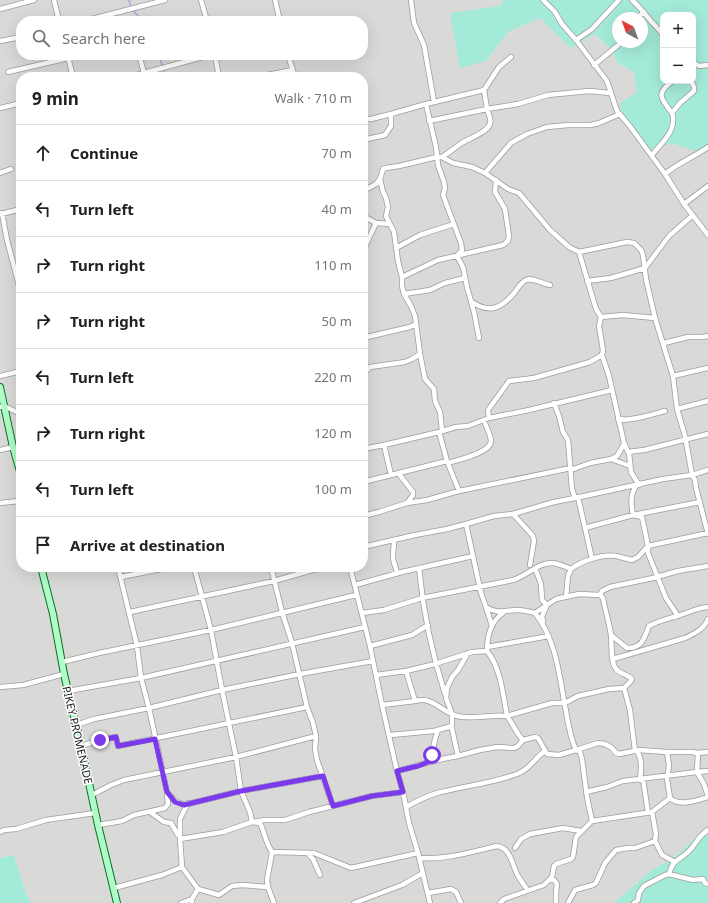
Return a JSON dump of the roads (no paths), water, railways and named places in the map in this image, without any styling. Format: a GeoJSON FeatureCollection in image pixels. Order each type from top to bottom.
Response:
{"type":"FeatureCollection","features":[{"type":"Feature","properties":{"kind":"street"},"geometry":{"type":"LineString","coordinates":[[0,9],[34,0]]}},
{"type":"Feature","properties":{"kind":"street"},"geometry":{"type":"LineString","coordinates":[[54,0],[58,16]]}},
{"type":"Feature","properties":{"kind":"street"},"geometry":{"type":"LineString","coordinates":[[103,16],[165,0]]}},
{"type":"Feature","properties":{"kind":"street"},"geometry":{"type":"LineString","coordinates":[[201,0],[206,16]]}},
{"type":"Feature","properties":{"kind":"street"},"geometry":{"type":"LineString","coordinates":[[275,0],[279,16]]}},
{"type":"Feature","properties":{"kind":"street"},"geometry":{"type":"LineString","coordinates":[[411,0],[414,23],[424,45],[434,102]]}},
{"type":"Feature","properties":{"kind":"street"},"geometry":{"type":"LineString","coordinates":[[544,0],[555,12],[562,24],[607,81],[615,107],[652,155],[684,204],[706,228],[708,235]]}},
{"type":"Feature","properties":{"kind":"street"},"geometry":{"type":"LineString","coordinates":[[576,40],[592,29],[619,0]]}},
{"type":"Feature","properties":{"kind":"street"},"geometry":{"type":"LineString","coordinates":[[632,0],[644,12]]}},
{"type":"Feature","properties":{"kind":"street"},"geometry":{"type":"LineString","coordinates":[[648,17],[660,30]]}},
{"type":"Feature","properties":{"kind":"street"},"geometry":{"type":"LineString","coordinates":[[0,41],[16,38]]}},
{"type":"Feature","properties":{"kind":"street"},"geometry":{"type":"LineString","coordinates":[[594,65],[615,48]]}},
{"type":"Feature","properties":{"kind":"street"},"geometry":{"type":"LineString","coordinates":[[368,188],[376,184],[383,169],[439,157],[453,151],[459,145],[489,127],[491,120],[487,109],[484,90],[499,67],[511,57]]}},
{"type":"Feature","properties":{"kind":"street"},"geometry":{"type":"LineString","coordinates":[[8,72],[53,60]]}},
{"type":"Feature","properties":{"kind":"street"},"geometry":{"type":"LineString","coordinates":[[69,60],[72,72]]}},
{"type":"Feature","properties":{"kind":"street"},"geometry":{"type":"LineString","coordinates":[[140,60],[144,72]]}},
{"type":"Feature","properties":{"kind":"street"},"geometry":{"type":"LineString","coordinates":[[155,72],[194,60]]}},
{"type":"Feature","properties":{"kind":"street"},"geometry":{"type":"LineString","coordinates":[[216,60],[218,72]]}},
{"type":"Feature","properties":{"kind":"street"},"geometry":{"type":"LineString","coordinates":[[282,72],[292,70],[289,60]]}},
{"type":"Feature","properties":{"kind":"street"},"geometry":{"type":"LineString","coordinates":[[696,64],[699,66],[708,65]]}},
{"type":"Feature","properties":{"kind":"street"},"geometry":{"type":"LineString","coordinates":[[652,155],[671,130],[674,120],[672,113],[664,105],[661,96],[663,89],[669,84]]}},
{"type":"Feature","properties":{"kind":"street"},"geometry":{"type":"LineString","coordinates":[[672,113],[680,103],[694,91],[692,84]]}},
{"type":"Feature","properties":{"kind":"street"},"geometry":{"type":"LineString","coordinates":[[368,119],[484,90]]}},
{"type":"Feature","properties":{"kind":"street"},"geometry":{"type":"LineString","coordinates":[[429,122],[487,109],[518,104],[548,95],[589,91],[611,93]]}},
{"type":"Feature","properties":{"kind":"street"},"geometry":{"type":"LineString","coordinates":[[0,108],[16,103]]}},
{"type":"Feature","properties":{"kind":"street"},"geometry":{"type":"LineString","coordinates":[[426,104],[429,122],[439,157],[438,165],[444,182],[445,188],[443,195],[462,250],[457,256]]}},
{"type":"Feature","properties":{"kind":"street"},"geometry":{"type":"LineString","coordinates":[[368,139],[385,135],[390,130],[391,114]]}},
{"type":"Feature","properties":{"kind":"street"},"geometry":{"type":"LineString","coordinates":[[485,173],[511,143],[527,134],[547,127],[568,124],[599,124],[620,114]]}},
{"type":"Feature","properties":{"kind":"street"},"geometry":{"type":"LineString","coordinates":[[664,174],[708,147]]}},
{"type":"Feature","properties":{"kind":"street"},"geometry":{"type":"LineString","coordinates":[[439,157],[453,163],[472,167],[485,173],[508,189],[519,193],[550,230],[569,247],[579,252],[626,242],[634,243],[641,250],[644,260],[644,268],[655,318],[673,376],[677,409],[685,439],[692,476],[696,480],[696,488],[708,533],[648,546],[638,557],[632,560],[616,556],[592,559],[577,564],[571,569],[568,576],[566,597]]}},
{"type":"Feature","properties":{"kind":"street"},"geometry":{"type":"LineString","coordinates":[[0,173],[11,169]]}},
{"type":"Feature","properties":{"kind":"street"},"geometry":{"type":"LineString","coordinates":[[380,178],[382,192],[386,198],[388,207],[386,216],[394,232],[404,294],[414,311],[425,379],[434,389],[435,401],[440,412],[441,431],[447,462],[460,491]]}},
{"type":"Feature","properties":{"kind":"street"},"geometry":{"type":"LineString","coordinates":[[402,277],[438,260],[503,245],[508,241],[509,236],[505,209],[495,192],[496,180]]}},
{"type":"Feature","properties":{"kind":"street"},"geometry":{"type":"LineString","coordinates":[[684,204],[708,186]]}},
{"type":"Feature","properties":{"kind":"street"},"geometry":{"type":"LineString","coordinates":[[16,210],[1,214],[16,274]]}},
{"type":"Feature","properties":{"kind":"street"},"geometry":{"type":"LineString","coordinates":[[587,281],[611,278],[644,268],[669,236],[693,215]]}},
{"type":"Feature","properties":{"kind":"street"},"geometry":{"type":"LineString","coordinates":[[368,219],[376,223],[390,224]]}},
{"type":"Feature","properties":{"kind":"street"},"geometry":{"type":"LineString","coordinates":[[368,240],[376,223]]}},
{"type":"Feature","properties":{"kind":"street"},"geometry":{"type":"LineString","coordinates":[[396,248],[420,235],[454,224]]}},
{"type":"Feature","properties":{"kind":"street"},"geometry":{"type":"LineString","coordinates":[[579,252],[596,309],[602,317]]}},
{"type":"Feature","properties":{"kind":"street"},"geometry":{"type":"LineString","coordinates":[[457,256],[463,267],[479,338]]}},
{"type":"Feature","properties":{"kind":"street"},"geometry":{"type":"LineString","coordinates":[[404,294],[430,290],[445,283],[465,278]]}},
{"type":"Feature","properties":{"kind":"street"},"geometry":{"type":"LineString","coordinates":[[472,302],[484,309],[495,308],[510,297],[525,281],[530,279],[550,285]]}},
{"type":"Feature","properties":{"kind":"street"},"geometry":{"type":"LineString","coordinates":[[602,317],[623,315],[655,318]]}},
{"type":"Feature","properties":{"kind":"street"},"geometry":{"type":"LineString","coordinates":[[602,317],[598,326],[603,350],[602,354],[624,444],[629,453],[631,472],[638,485]]}},
{"type":"Feature","properties":{"kind":"street"},"geometry":{"type":"LineString","coordinates":[[368,337],[410,327],[416,324]]}},
{"type":"Feature","properties":{"kind":"street"},"geometry":{"type":"LineString","coordinates":[[664,343],[688,337],[703,338],[708,336]]}},
{"type":"Feature","properties":{"kind":"street"},"geometry":{"type":"LineString","coordinates":[[368,369],[370,367],[405,362],[420,354]]}},
{"type":"Feature","properties":{"kind":"street"},"geometry":{"type":"LineString","coordinates":[[489,418],[488,410],[509,381],[534,378],[590,362],[602,354]]}},
{"type":"Feature","properties":{"kind":"street"},"geometry":{"type":"LineString","coordinates":[[673,376],[708,368]]}},
{"type":"Feature","properties":{"kind":"street"},"geometry":{"type":"LineString","coordinates":[[0,376],[16,371]]}},
{"type":"Feature","properties":{"kind":"street"},"geometry":{"type":"LineString","coordinates":[[0,387],[2,407],[16,456]]}},
{"type":"Feature","properties":{"kind":"street"},"geometry":{"type":"LineString","coordinates":[[368,448],[468,426],[489,418],[612,390]]}},
{"type":"Feature","properties":{"kind":"street"},"geometry":{"type":"LineString","coordinates":[[677,409],[708,401]]}},
{"type":"Feature","properties":{"kind":"street"},"geometry":{"type":"LineString","coordinates":[[554,403],[563,432],[568,440],[572,489],[577,497],[592,559]]}},
{"type":"Feature","properties":{"kind":"street"},"geometry":{"type":"LineString","coordinates":[[2,407],[16,412]]}},
{"type":"Feature","properties":{"kind":"street"},"geometry":{"type":"LineString","coordinates":[[618,419],[632,419],[665,411]]}},
{"type":"Feature","properties":{"kind":"street"},"geometry":{"type":"LineString","coordinates":[[368,481],[447,462],[486,450],[490,446],[491,441],[484,420]]}},
{"type":"Feature","properties":{"kind":"street"},"geometry":{"type":"LineString","coordinates":[[629,453],[708,434]]}},
{"type":"Feature","properties":{"kind":"street"},"geometry":{"type":"LineString","coordinates":[[368,515],[407,503],[420,502],[460,491],[571,469],[590,463],[611,459],[617,456],[624,444]]}},
{"type":"Feature","properties":{"kind":"street"},"geometry":{"type":"LineString","coordinates":[[384,445],[391,475]]}},
{"type":"Feature","properties":{"kind":"street"},"geometry":{"type":"LineString","coordinates":[[0,450],[13,447]]}},
{"type":"Feature","properties":{"kind":"street"},"geometry":{"type":"LineString","coordinates":[[611,459],[630,466]]}},
{"type":"Feature","properties":{"kind":"street"},"geometry":{"type":"LineString","coordinates":[[368,546],[466,524],[494,516],[514,514],[577,497],[662,479],[692,476],[708,470]]}},
{"type":"Feature","properties":{"kind":"street"},"geometry":{"type":"LineString","coordinates":[[399,474],[420,502]]}},
{"type":"Feature","properties":{"kind":"street"},"geometry":{"type":"LineString","coordinates":[[633,515],[631,500],[633,491],[638,485]]}},
{"type":"Feature","properties":{"kind":"street"},"geometry":{"type":"LineString","coordinates":[[407,503],[413,495],[413,492]]}},
{"type":"Feature","properties":{"kind":"street"},"geometry":{"type":"LineString","coordinates":[[0,504],[16,501]]}},
{"type":"Feature","properties":{"kind":"street"},"geometry":{"type":"LineString","coordinates":[[585,528],[633,515],[700,502]]}},
{"type":"Feature","properties":{"kind":"street"},"geometry":{"type":"LineString","coordinates":[[514,514],[534,536],[533,566],[540,584],[542,600],[547,604]]}},
{"type":"Feature","properties":{"kind":"street"},"geometry":{"type":"LineString","coordinates":[[633,515],[642,517],[648,553],[666,598],[678,616]]}},
{"type":"Feature","properties":{"kind":"street"},"geometry":{"type":"LineString","coordinates":[[466,524],[482,600],[486,607],[492,626]]}},
{"type":"Feature","properties":{"kind":"street"},"geometry":{"type":"LineString","coordinates":[[394,540],[392,555],[397,573]]}},
{"type":"Feature","properties":{"kind":"street"},"geometry":{"type":"LineString","coordinates":[[355,585],[397,573],[473,556]]}},
{"type":"Feature","properties":{"kind":"street"},"geometry":{"type":"LineString","coordinates":[[362,613],[384,610],[422,598],[518,578],[525,575],[533,566],[551,563],[571,569]]}},
{"type":"Feature","properties":{"kind":"street"},"geometry":{"type":"LineString","coordinates":[[600,595],[602,591],[610,587],[678,571],[708,566]]}},
{"type":"Feature","properties":{"kind":"street"},"geometry":{"type":"LineString","coordinates":[[419,568],[422,598],[435,664],[452,714],[452,726],[458,756]]}},
{"type":"Feature","properties":{"kind":"street","name":"PIKEY PROMENADE"},"geometry":{"type":"LineString","coordinates":[[42,572],[53,614],[64,674],[95,813],[117,903]]}},
{"type":"Feature","properties":{"kind":"street"},"geometry":{"type":"LineString","coordinates":[[98,826],[122,821],[134,815],[161,810],[167,807],[168,800],[149,708],[141,678],[137,646],[130,612],[120,572]]}},
{"type":"Feature","properties":{"kind":"street"},"geometry":{"type":"LineString","coordinates":[[121,577],[146,572]]}},
{"type":"Feature","properties":{"kind":"street"},"geometry":{"type":"LineString","coordinates":[[195,572],[211,630],[236,757],[241,791],[250,812],[252,822]]}},
{"type":"Feature","properties":{"kind":"street"},"geometry":{"type":"LineString","coordinates":[[272,572],[316,736],[316,760],[333,806]]}},
{"type":"Feature","properties":{"kind":"street"},"geometry":{"type":"LineString","coordinates":[[130,612],[274,581],[306,572]]}},
{"type":"Feature","properties":{"kind":"street"},"geometry":{"type":"LineString","coordinates":[[351,572],[370,646],[397,771],[430,903]]}},
{"type":"Feature","properties":{"kind":"street"},"geometry":{"type":"LineString","coordinates":[[535,613],[556,599],[585,594],[600,595]]}},
{"type":"Feature","properties":{"kind":"street"},"geometry":{"type":"LineString","coordinates":[[62,662],[211,630],[356,595]]}},
{"type":"Feature","properties":{"kind":"street"},"geometry":{"type":"LineString","coordinates":[[382,705],[425,699],[452,714],[474,718],[495,715],[507,716],[552,703],[565,703],[578,696],[624,688],[632,679],[615,668],[610,646],[611,635],[603,598],[600,595]]}},
{"type":"Feature","properties":{"kind":"street"},"geometry":{"type":"LineString","coordinates":[[543,623],[542,616],[547,604]]}},
{"type":"Feature","properties":{"kind":"street"},"geometry":{"type":"LineString","coordinates":[[486,607],[503,613],[518,610],[535,613],[543,623],[558,664],[569,733],[576,750],[580,752],[582,759],[586,792],[592,821]]}},
{"type":"Feature","properties":{"kind":"street"},"geometry":{"type":"LineString","coordinates":[[611,635],[627,648],[637,647],[643,641],[649,626],[658,621],[678,616],[696,608],[708,607]]}},
{"type":"Feature","properties":{"kind":"street"},"geometry":{"type":"LineString","coordinates":[[503,613],[492,626],[487,638],[487,649],[494,660],[507,716],[517,734],[523,740]]}},
{"type":"Feature","properties":{"kind":"street"},"geometry":{"type":"LineString","coordinates":[[613,658],[695,634],[705,625],[708,619]]}},
{"type":"Feature","properties":{"kind":"street"},"geometry":{"type":"LineString","coordinates":[[370,646],[412,634],[428,625]]}},
{"type":"Feature","properties":{"kind":"street"},"geometry":{"type":"LineString","coordinates":[[68,691],[141,678],[365,627]]}},
{"type":"Feature","properties":{"kind":"street"},"geometry":{"type":"LineString","coordinates":[[376,676],[406,671],[435,664],[468,653],[549,636]]}},
{"type":"Feature","properties":{"kind":"street"},"geometry":{"type":"LineString","coordinates":[[446,698],[446,688],[454,673],[458,670],[468,653]]}},
{"type":"Feature","properties":{"kind":"street"},"geometry":{"type":"LineString","coordinates":[[76,725],[222,690],[373,661]]}},
{"type":"Feature","properties":{"kind":"street"},"geometry":{"type":"LineString","coordinates":[[406,671],[415,701]]}},
{"type":"Feature","properties":{"kind":"street"},"geometry":{"type":"LineString","coordinates":[[0,687],[23,685],[64,674]]}},
{"type":"Feature","properties":{"kind":"street"},"geometry":{"type":"LineString","coordinates":[[624,688],[630,710],[635,751],[639,754],[642,780],[656,834],[655,841],[662,855],[675,862]]}},
{"type":"Feature","properties":{"kind":"street"},"geometry":{"type":"LineString","coordinates":[[81,746],[116,737],[118,746],[308,707]]}},
{"type":"Feature","properties":{"kind":"street"},"geometry":{"type":"LineString","coordinates":[[390,735],[438,730],[452,726]]}},
{"type":"Feature","properties":{"kind":"street"},"geometry":{"type":"LineString","coordinates":[[431,761],[438,730]]}},
{"type":"Feature","properties":{"kind":"street"},"geometry":{"type":"LineString","coordinates":[[92,795],[124,780],[236,757],[316,736]]}},
{"type":"Feature","properties":{"kind":"street"},"geometry":{"type":"LineString","coordinates":[[397,771],[431,761],[485,749],[514,748],[523,740],[535,737],[538,738],[545,751],[549,754],[559,755],[598,743],[605,744],[619,754],[635,751],[691,752],[698,754],[708,752]]}},
{"type":"Feature","properties":{"kind":"street"},"geometry":{"type":"LineString","coordinates":[[406,807],[433,794],[485,783],[518,774],[530,767],[545,751]]}},
{"type":"Feature","properties":{"kind":"street"},"geometry":{"type":"LineString","coordinates":[[667,752],[669,765],[667,776],[670,798]]}},
{"type":"Feature","properties":{"kind":"street"},"geometry":{"type":"LineString","coordinates":[[670,798],[672,800],[687,803],[708,796],[704,784],[697,772],[698,754]]}},
{"type":"Feature","properties":{"kind":"street"},"geometry":{"type":"LineString","coordinates":[[586,792],[620,782],[708,771]]}},
{"type":"Feature","properties":{"kind":"street"},"geometry":{"type":"LineString","coordinates":[[167,792],[175,802],[184,805],[241,791],[323,776]]}},
{"type":"Feature","properties":{"kind":"street"},"geometry":{"type":"LineString","coordinates":[[180,839],[223,832],[252,822],[271,819],[285,820],[309,812],[372,796],[403,792]]}},
{"type":"Feature","properties":{"kind":"street"},"geometry":{"type":"LineString","coordinates":[[500,903],[504,899],[519,894],[527,889],[544,885],[552,877],[554,866],[556,864],[571,860],[575,840],[581,831],[592,821],[650,813],[670,798]]}},
{"type":"Feature","properties":{"kind":"street"},"geometry":{"type":"LineString","coordinates":[[188,803],[180,819],[182,867],[198,888],[219,895],[232,886],[268,887]]}},
{"type":"Feature","properties":{"kind":"street"},"geometry":{"type":"LineString","coordinates":[[150,812],[164,822],[171,823],[177,831],[180,839]]}},
{"type":"Feature","properties":{"kind":"street"},"geometry":{"type":"LineString","coordinates":[[0,831],[16,829],[46,820],[95,813]]}},
{"type":"Feature","properties":{"kind":"street"},"geometry":{"type":"LineString","coordinates":[[252,822],[259,823],[261,825],[272,852],[266,880],[274,903]]}},
{"type":"Feature","properties":{"kind":"street"},"geometry":{"type":"LineString","coordinates":[[514,848],[521,839],[530,834],[562,828],[581,831]]}},
{"type":"Feature","properties":{"kind":"street"},"geometry":{"type":"LineString","coordinates":[[669,874],[671,867],[675,862],[688,853],[700,835],[708,830]]}},
{"type":"Feature","properties":{"kind":"street"},"geometry":{"type":"LineString","coordinates":[[568,903],[576,890],[596,883],[605,863],[616,850],[635,848],[655,841]]}},
{"type":"Feature","properties":{"kind":"street"},"geometry":{"type":"LineString","coordinates":[[272,852],[314,853],[351,868],[419,855],[430,859],[464,854],[500,846],[510,856],[518,875],[527,889]]}},
{"type":"Feature","properties":{"kind":"street"},"geometry":{"type":"LineString","coordinates":[[306,852],[312,856],[320,875]]}},
{"type":"Feature","properties":{"kind":"street"},"geometry":{"type":"LineString","coordinates":[[114,888],[162,875],[182,867]]}},
{"type":"Feature","properties":{"kind":"street"},"geometry":{"type":"LineString","coordinates":[[354,903],[402,885],[423,873]]}},
{"type":"Feature","properties":{"kind":"street"},"geometry":{"type":"LineString","coordinates":[[634,903],[638,900],[639,893],[644,886],[653,880],[669,874],[692,880],[703,879],[705,883],[708,884]]}},
{"type":"Feature","properties":{"kind":"street"},"geometry":{"type":"LineString","coordinates":[[549,880],[554,880],[558,884],[556,903]]}},
{"type":"Feature","properties":{"kind":"street"},"geometry":{"type":"LineString","coordinates":[[181,903],[192,901],[198,888]]}},
{"type":"Feature","properties":{"kind":"street"},"geometry":{"type":"LineString","coordinates":[[428,893],[451,889],[456,892],[461,903]]}},
{"type":"Feature","properties":{"kind":"waterway"},"geometry":{"type":"LineString","coordinates":[[129,0],[131,7]]}},
{"type":"Feature","properties":{"kind":"waterway"},"geometry":{"type":"LineString","coordinates":[[133,10],[138,16]]}},
{"type":"Feature","properties":{"kind":"waterway"},"geometry":{"type":"LineString","coordinates":[[160,60],[164,72]]}}]}
